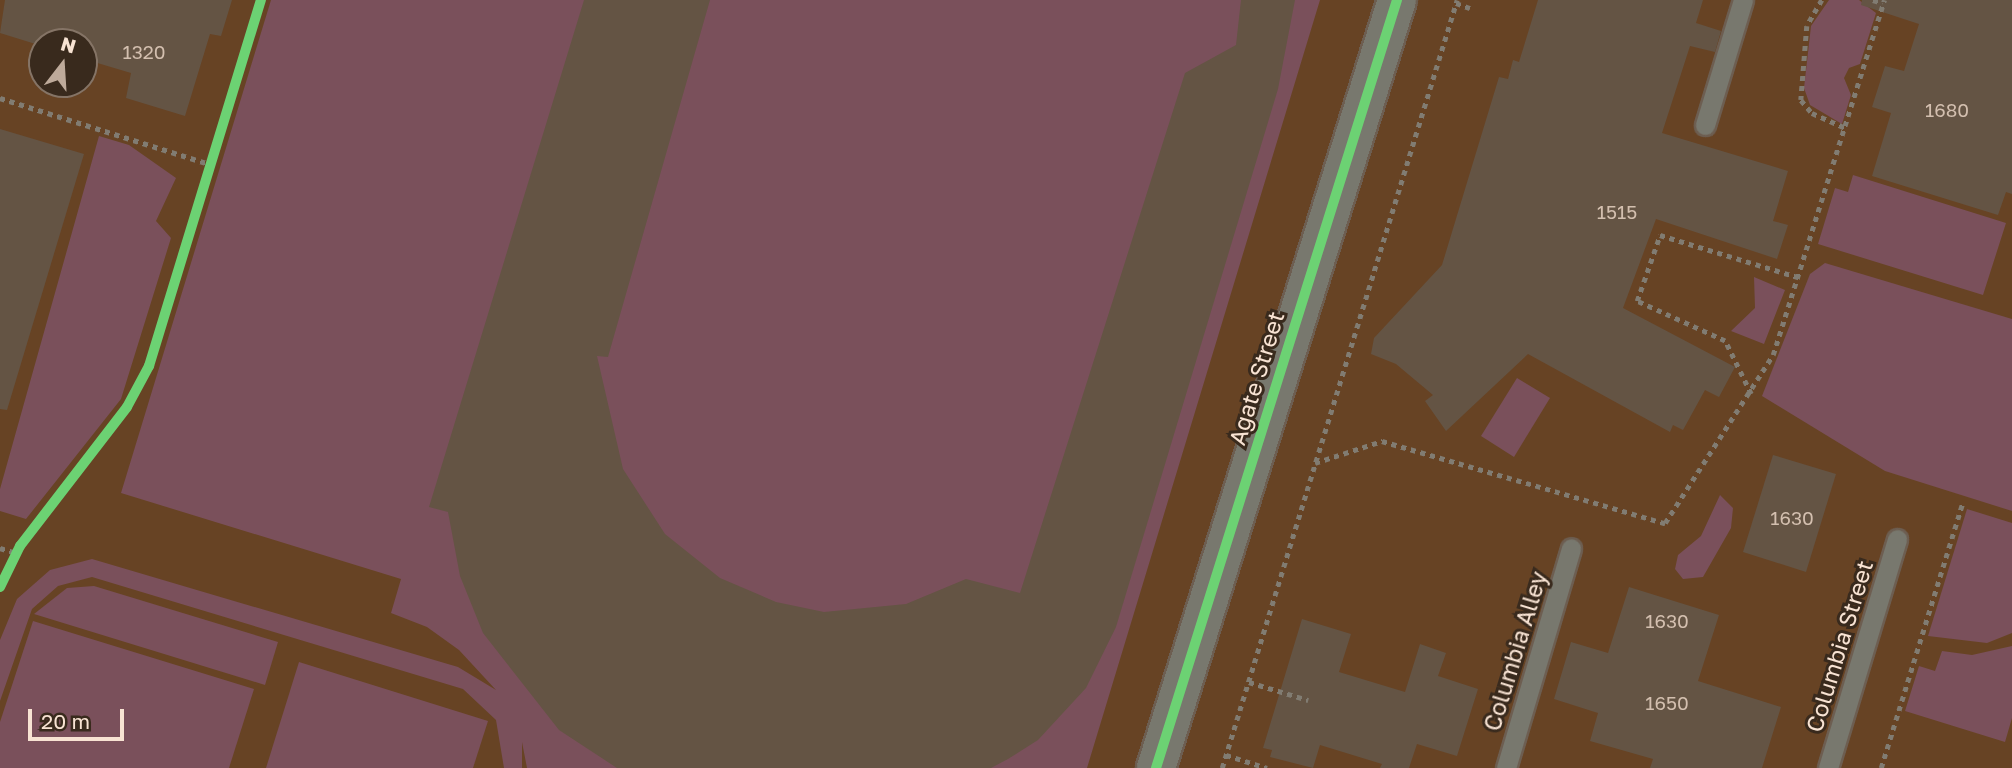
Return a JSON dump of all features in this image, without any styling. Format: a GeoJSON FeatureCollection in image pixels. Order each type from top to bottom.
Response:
{"type":"FeatureCollection","features":[{"type":"Feature","properties":{"kind":"street","name":"Agate Street"},"geometry":{"type":"LineString","coordinates":[[1156,768],[1396,0]]}},
{"type":"Feature","properties":{"kind":"lane"},"geometry":{"type":"LineString","coordinates":[[1705,125],[1743,0]]}},
{"type":"Feature","properties":{"kind":"lane","name":"Columbia Street"},"geometry":{"type":"LineString","coordinates":[[1828,768],[1897,539]]}},
{"type":"Feature","properties":{"kind":"lane","name":"Columbia Alley"},"geometry":{"type":"LineString","coordinates":[[1506,768],[1572,548]]}},
{"type":"Feature","properties":{"kind":"path"},"geometry":{"type":"LineString","coordinates":[[1822,0],[1807,26],[1801,100],[1812,113],[1845,128]]}},
{"type":"Feature","properties":{"kind":"path"},"geometry":{"type":"LineString","coordinates":[[1315,463],[1382,441],[1665,523],[1751,394],[1773,355],[1801,278],[1884,2],[1873,0]]}},
{"type":"Feature","properties":{"kind":"path"},"geometry":{"type":"LineString","coordinates":[[1222,768],[1456,2],[1470,8]]}},
{"type":"Feature","properties":{"kind":"path"},"geometry":{"type":"LineString","coordinates":[[0,98],[213,160],[208,177]]}},
{"type":"Feature","properties":{"kind":"path"},"geometry":{"type":"LineString","coordinates":[[1751,394],[1725,341],[1637,301],[1660,235],[1801,278]]}},
{"type":"Feature","properties":{"kind":"path"},"geometry":{"type":"LineString","coordinates":[[1881,768],[1962,504]]}},
{"type":"Feature","properties":{"kind":"path"},"geometry":{"type":"LineString","coordinates":[[0,548],[14,558],[28,538]]}},
{"type":"Feature","properties":{"kind":"path"},"geometry":{"type":"LineString","coordinates":[[1248,682],[1308,700]]}},
{"type":"Feature","properties":{"kind":"path"},"geometry":{"type":"LineString","coordinates":[[1226,755],[1266,768]]}},
{"type":"Feature","properties":{"kind":"shaded area"},"geometry":{"type":"Polygon","coordinates":[[[0,0],[2012,0],[2012,768],[0,768],[0,0]]]}},
{"type":"Feature","properties":{"kind":"shaded area"},"geometry":{"type":"Polygon","coordinates":[[[271,0],[1320,0],[1087,768],[527,768],[522,742],[522,768],[504,768],[496,720],[463,689],[92,577],[58,586],[32,609],[0,701],[0,640],[17,599],[50,570],[92,559],[458,667],[496,690],[459,650],[427,627],[391,613],[401,579],[121,493],[271,0]]]}},
{"type":"Feature","properties":{"kind":"shaded area"},"geometry":{"type":"Polygon","coordinates":[[[1829,0],[1859,0],[1876,13],[1860,64],[1849,68],[1844,78],[1851,95],[1842,124],[1810,105],[1804,88],[1811,26],[1829,0]]]}},
{"type":"Feature","properties":{"kind":"shaded area"},"geometry":{"type":"Polygon","coordinates":[[[99,136],[129,145],[176,178],[156,221],[171,238],[121,399],[26,519],[0,511],[0,489],[99,136]]]}},
{"type":"Feature","properties":{"kind":"shaded area"},"geometry":{"type":"Polygon","coordinates":[[[1853,175],[2006,223],[1983,295],[1818,244],[1835,188],[1848,192],[1853,175]]]}},
{"type":"Feature","properties":{"kind":"shaded area"},"geometry":{"type":"Polygon","coordinates":[[[1825,263],[2012,319],[2012,511],[1885,471],[1762,396],[1810,274],[1825,263]]]}},
{"type":"Feature","properties":{"kind":"shaded area"},"geometry":{"type":"Polygon","coordinates":[[[1754,277],[1785,290],[1764,344],[1731,331],[1755,308],[1754,277]]]}},
{"type":"Feature","properties":{"kind":"shaded area"},"geometry":{"type":"Polygon","coordinates":[[[1517,378],[1550,398],[1514,457],[1481,436],[1517,378]]]}},
{"type":"Feature","properties":{"kind":"shaded area"},"geometry":{"type":"Polygon","coordinates":[[[1720,495],[1733,508],[1731,528],[1703,577],[1683,579],[1675,569],[1678,555],[1701,536],[1720,495]]]}},
{"type":"Feature","properties":{"kind":"shaded area"},"geometry":{"type":"Polygon","coordinates":[[[1967,509],[2012,523],[2012,633],[1987,643],[1928,636],[1967,509]]]}},
{"type":"Feature","properties":{"kind":"shaded area"},"geometry":{"type":"Polygon","coordinates":[[[94,586],[278,642],[265,685],[34,614],[67,588],[94,586]]]}},
{"type":"Feature","properties":{"kind":"shaded area"},"geometry":{"type":"Polygon","coordinates":[[[33,621],[254,689],[229,768],[0,768],[0,722],[33,621]]]}},
{"type":"Feature","properties":{"kind":"shaded area"},"geometry":{"type":"Polygon","coordinates":[[[2012,646],[2012,718],[2005,742],[1905,711],[1919,666],[1935,671],[1942,651],[1972,655],[2012,646]]]}},
{"type":"Feature","properties":{"kind":"shaded area"},"geometry":{"type":"Polygon","coordinates":[[[299,662],[488,721],[473,768],[266,768],[299,662]]]}},
{"type":"Feature","properties":{"kind":"building"},"geometry":{"type":"Polygon","coordinates":[[[5,0],[232,0],[221,36],[210,34],[185,116],[126,98],[131,73],[98,63],[98,28],[28,28],[28,42],[0,33],[5,0]]]}},
{"type":"Feature","properties":{"kind":"building"},"geometry":{"type":"Polygon","coordinates":[[[584,0],[710,0],[608,357],[597,356],[623,469],[665,534],[720,578],[776,602],[824,612],[906,604],[966,579],[1020,593],[1185,73],[1236,45],[1241,0],[1295,0],[1278,89],[1116,627],[1086,688],[1038,740],[1008,759],[991,768],[617,768],[559,730],[483,633],[460,576],[448,512],[429,507],[584,0]]]}},
{"type":"Feature","properties":{"kind":"building"},"geometry":{"type":"Polygon","coordinates":[[[1538,0],[1703,0],[1696,23],[1721,31],[1715,52],[1690,46],[1662,133],[1788,171],[1773,221],[1788,225],[1777,259],[1656,219],[1623,308],[1735,367],[1719,397],[1705,390],[1683,430],[1673,425],[1670,432],[1528,354],[1446,431],[1425,401],[1433,395],[1396,364],[1371,354],[1374,338],[1442,265],[1499,77],[1508,79],[1513,60],[1519,62],[1538,0]]]}},
{"type":"Feature","properties":{"kind":"building"},"geometry":{"type":"Polygon","coordinates":[[[1862,0],[2012,0],[2012,194],[2006,192],[1998,215],[1872,176],[1891,113],[1872,107],[1885,66],[1904,71],[1919,24],[1861,5],[1862,0]]]}},
{"type":"Feature","properties":{"kind":"building"},"geometry":{"type":"Polygon","coordinates":[[[0,129],[84,154],[7,410],[0,409],[0,129]]]}},
{"type":"Feature","properties":{"kind":"building"},"geometry":{"type":"Polygon","coordinates":[[[1773,455],[1836,474],[1806,572],[1743,552],[1773,455]]]}},
{"type":"Feature","properties":{"kind":"building"},"geometry":{"type":"Polygon","coordinates":[[[1629,587],[1719,615],[1698,681],[1781,707],[1762,768],[1650,768],[1653,759],[1590,741],[1598,713],[1554,699],[1571,642],[1608,653],[1629,587]]]}},
{"type":"Feature","properties":{"kind":"building"},"geometry":{"type":"Polygon","coordinates":[[[1302,619],[1351,634],[1339,672],[1405,692],[1420,644],[1446,653],[1438,676],[1478,689],[1457,756],[1417,744],[1409,768],[1380,768],[1382,764],[1320,745],[1313,768],[1270,757],[1272,750],[1263,748],[1302,619]]]}},
{"type":"Feature","properties":{"kind":"cycle path"},"geometry":{"type":"LineString","coordinates":[[0,587],[20,546],[127,407],[149,366],[261,0]]}},
{"type":"Feature","properties":{"kind":"cycle path"},"geometry":{"type":"LineString","coordinates":[[1156,768],[1397,0]]}}]}
